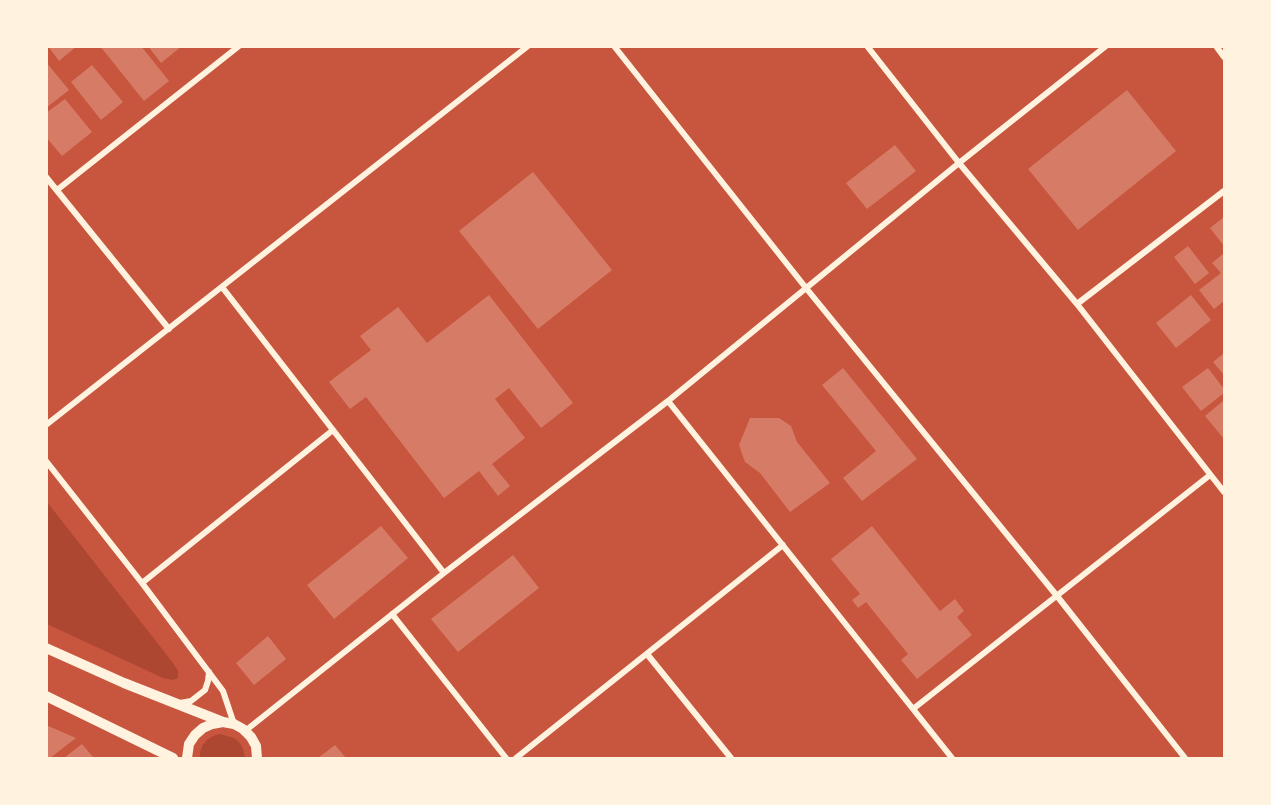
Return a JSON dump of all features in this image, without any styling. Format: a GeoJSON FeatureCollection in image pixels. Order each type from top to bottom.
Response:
{"type":"FeatureCollection","features":[{"type":"Feature","properties":{"kind":"street"},"geometry":{"type":"LineString","coordinates":[[57,190],[239,46]]}},
{"type":"Feature","properties":{"kind":"street"},"geometry":{"type":"LineString","coordinates":[[46,425],[528,46]]}},
{"type":"Feature","properties":{"kind":"street"},"geometry":{"type":"LineString","coordinates":[[614,46],[806,288],[1057,596],[1185,759]]}},
{"type":"Feature","properties":{"kind":"street"},"geometry":{"type":"LineString","coordinates":[[867,46],[959,163],[1077,304],[1224,492]]}},
{"type":"Feature","properties":{"kind":"street"},"geometry":{"type":"LineString","coordinates":[[245,732],[444,573],[668,401],[1106,46]]}},
{"type":"Feature","properties":{"kind":"street"},"geometry":{"type":"LineString","coordinates":[[1216,46],[1224,57]]}},
{"type":"Feature","properties":{"kind":"street"},"geometry":{"type":"LineString","coordinates":[[46,177],[169,329]]}},
{"type":"Feature","properties":{"kind":"street"},"geometry":{"type":"LineString","coordinates":[[1077,304],[1224,190]]}},
{"type":"Feature","properties":{"kind":"street"},"geometry":{"type":"LineString","coordinates":[[222,287],[444,573]]}},
{"type":"Feature","properties":{"kind":"street"},"geometry":{"type":"LineString","coordinates":[[668,401],[952,759]]}},
{"type":"Feature","properties":{"kind":"street"},"geometry":{"type":"LineString","coordinates":[[142,583],[333,430]]}},
{"type":"Feature","properties":{"kind":"street"},"geometry":{"type":"LineString","coordinates":[[46,461],[223,691],[229,724]]}},
{"type":"Feature","properties":{"kind":"street"},"geometry":{"type":"LineString","coordinates":[[913,709],[1210,474]]}},
{"type":"Feature","properties":{"kind":"street"},"geometry":{"type":"LineString","coordinates":[[516,759],[783,545]]}},
{"type":"Feature","properties":{"kind":"street"},"geometry":{"type":"LineString","coordinates":[[392,614],[506,759]]}},
{"type":"Feature","properties":{"kind":"street"},"geometry":{"type":"LineString","coordinates":[[46,648],[124,683],[245,732],[251,736],[256,746],[258,758]]}},
{"type":"Feature","properties":{"kind":"street"},"geometry":{"type":"LineString","coordinates":[[647,654],[731,759]]}},
{"type":"Feature","properties":{"kind":"street"},"geometry":{"type":"LineString","coordinates":[[176,703],[191,701],[205,690],[209,672]]}},
{"type":"Feature","properties":{"kind":"street"},"geometry":{"type":"LineString","coordinates":[[46,696],[173,759]]}},
{"type":"Feature","properties":{"kind":"street"},"geometry":{"type":"LineString","coordinates":[[187,759],[189,744],[203,728],[212,724],[229,724]]}},
{"type":"Feature","properties":{"kind":"shaded area"},"geometry":{"type":"Polygon","coordinates":[[[47,502],[173,663],[178,671],[178,678],[173,680],[163,678],[47,624],[47,502]]]}},
{"type":"Feature","properties":{"kind":"shaded area"},"geometry":{"type":"Polygon","coordinates":[[[220,734],[234,738],[240,743],[245,758],[200,758],[202,746],[207,740],[220,734]]]}},
{"type":"Feature","properties":{"kind":"building"},"geometry":{"type":"Polygon","coordinates":[[[48,46],[77,46],[59,61],[48,46]]]}},
{"type":"Feature","properties":{"kind":"building"},"geometry":{"type":"Polygon","coordinates":[[[100,46],[141,46],[169,81],[144,101],[100,46]]]}},
{"type":"Feature","properties":{"kind":"building"},"geometry":{"type":"Polygon","coordinates":[[[148,46],[182,46],[161,63],[148,46]]]}},
{"type":"Feature","properties":{"kind":"building"},"geometry":{"type":"Polygon","coordinates":[[[46,62],[69,90],[46,108],[46,62]]]}},
{"type":"Feature","properties":{"kind":"building"},"geometry":{"type":"Polygon","coordinates":[[[92,65],[123,102],[101,120],[71,82],[92,65]]]}},
{"type":"Feature","properties":{"kind":"building"},"geometry":{"type":"Polygon","coordinates":[[[1127,90],[1176,151],[1078,230],[1028,169],[1127,90]]]}},
{"type":"Feature","properties":{"kind":"building"},"geometry":{"type":"Polygon","coordinates":[[[65,99],[92,132],[62,156],[46,137],[46,113],[65,99]]]}},
{"type":"Feature","properties":{"kind":"building"},"geometry":{"type":"Polygon","coordinates":[[[895,145],[916,171],[867,209],[846,183],[895,145]]]}},
{"type":"Feature","properties":{"kind":"building"},"geometry":{"type":"Polygon","coordinates":[[[533,172],[612,270],[538,329],[459,231],[533,172]]]}},
{"type":"Feature","properties":{"kind":"building"},"geometry":{"type":"Polygon","coordinates":[[[1224,217],[1224,246],[1210,228],[1224,217]]]}},
{"type":"Feature","properties":{"kind":"building"},"geometry":{"type":"Polygon","coordinates":[[[1188,246],[1209,273],[1195,284],[1174,257],[1188,246]]]}},
{"type":"Feature","properties":{"kind":"building"},"geometry":{"type":"Polygon","coordinates":[[[1224,253],[1224,301],[1214,309],[1199,290],[1221,273],[1212,263],[1224,253]]]}},
{"type":"Feature","properties":{"kind":"building"},"geometry":{"type":"Polygon","coordinates":[[[489,295],[573,403],[541,428],[509,388],[495,399],[525,438],[492,464],[510,486],[498,496],[479,471],[444,498],[366,397],[350,409],[329,382],[371,350],[360,336],[398,307],[427,343],[489,295]]]}},
{"type":"Feature","properties":{"kind":"building"},"geometry":{"type":"Polygon","coordinates":[[[1191,295],[1211,320],[1176,348],[1156,323],[1191,295]]]}},
{"type":"Feature","properties":{"kind":"building"},"geometry":{"type":"Polygon","coordinates":[[[1224,353],[1224,375],[1213,362],[1224,353]]]}},
{"type":"Feature","properties":{"kind":"building"},"geometry":{"type":"Polygon","coordinates":[[[843,368],[917,459],[862,501],[843,478],[876,451],[822,385],[843,368]]]}},
{"type":"Feature","properties":{"kind":"building"},"geometry":{"type":"Polygon","coordinates":[[[1208,368],[1224,389],[1224,393],[1201,411],[1182,387],[1208,368]]]}},
{"type":"Feature","properties":{"kind":"building"},"geometry":{"type":"Polygon","coordinates":[[[1224,400],[1224,439],[1205,416],[1224,400]]]}},
{"type":"Feature","properties":{"kind":"building"},"geometry":{"type":"Polygon","coordinates":[[[750,418],[779,418],[791,426],[797,442],[830,483],[790,512],[760,473],[745,462],[739,445],[750,418]]]}},
{"type":"Feature","properties":{"kind":"building"},"geometry":{"type":"Polygon","coordinates":[[[381,526],[408,558],[334,619],[307,585],[381,526]]]}},
{"type":"Feature","properties":{"kind":"building"},"geometry":{"type":"Polygon","coordinates":[[[872,526],[940,611],[955,599],[964,611],[957,617],[972,635],[917,679],[901,660],[908,654],[866,602],[858,608],[852,600],[860,594],[831,559],[872,526]]]}},
{"type":"Feature","properties":{"kind":"building"},"geometry":{"type":"Polygon","coordinates":[[[513,555],[539,588],[458,652],[431,619],[513,555]]]}},
{"type":"Feature","properties":{"kind":"building"},"geometry":{"type":"Polygon","coordinates":[[[268,636],[286,659],[254,685],[236,663],[268,636]]]}},
{"type":"Feature","properties":{"kind":"building"},"geometry":{"type":"Polygon","coordinates":[[[46,725],[76,738],[50,758],[46,758],[46,725]]]}},
{"type":"Feature","properties":{"kind":"building"},"geometry":{"type":"Polygon","coordinates":[[[82,744],[94,758],[64,758],[82,744]]]}},
{"type":"Feature","properties":{"kind":"building"},"geometry":{"type":"Polygon","coordinates":[[[335,745],[346,758],[318,758],[335,745]]]}}]}
